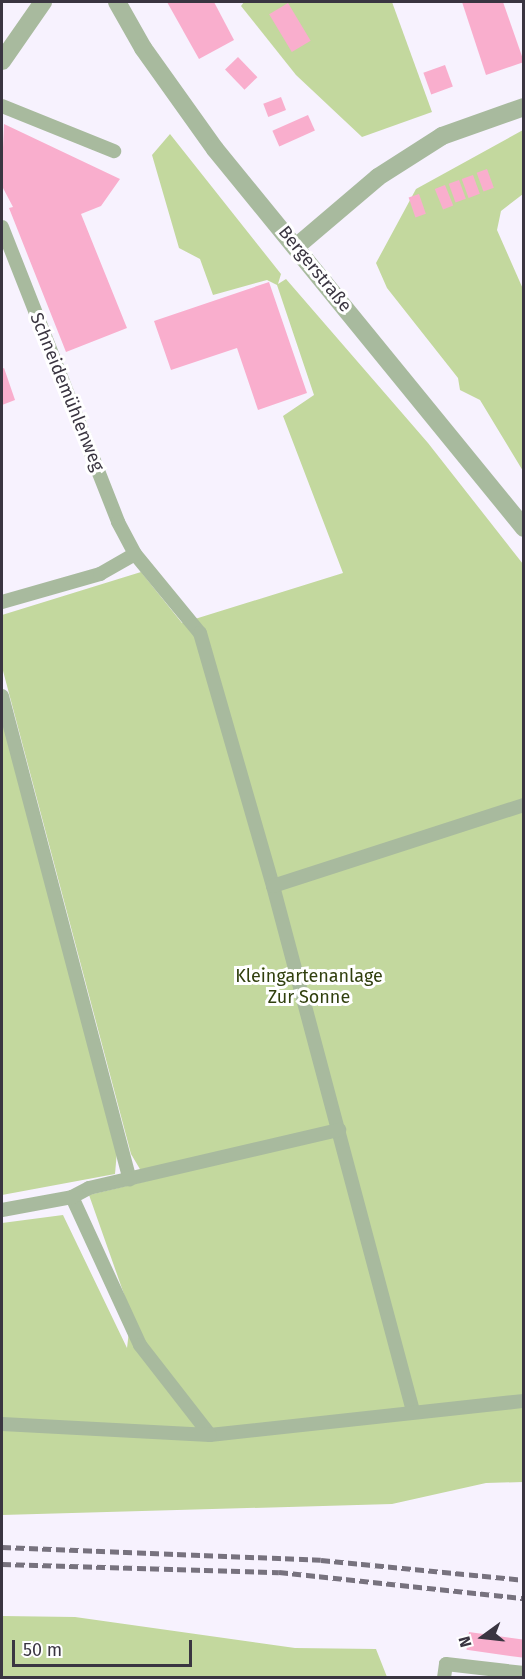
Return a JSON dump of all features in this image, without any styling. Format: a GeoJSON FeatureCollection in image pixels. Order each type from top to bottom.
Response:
{"type":"FeatureCollection","features":[{"type":"Feature","properties":{"kind":"street"},"geometry":{"type":"LineString","coordinates":[[2,61],[43,2]]}},
{"type":"Feature","properties":{"kind":"street","name":"Bergerstraße"},"geometry":{"type":"LineString","coordinates":[[117,2],[186,111],[524,528]]}},
{"type":"Feature","properties":{"kind":"street"},"geometry":{"type":"LineString","coordinates":[[297,246],[378,177],[442,136],[524,107]]}},
{"type":"Feature","properties":{"kind":"lane"},"geometry":{"type":"LineString","coordinates":[[2,106],[114,151]]}},
{"type":"Feature","properties":{"kind":"lane","name":"Schneidemühlenweg"},"geometry":{"type":"LineString","coordinates":[[2,227],[135,554],[200,633],[273,886],[413,1411]]}},
{"type":"Feature","properties":{"kind":"lane"},"geometry":{"type":"LineString","coordinates":[[2,602],[100,574],[135,554]]}},
{"type":"Feature","properties":{"kind":"lane"},"geometry":{"type":"LineString","coordinates":[[2,696],[130,1179]]}},
{"type":"Feature","properties":{"kind":"lane"},"geometry":{"type":"LineString","coordinates":[[273,886],[524,805]]}},
{"type":"Feature","properties":{"kind":"lane"},"geometry":{"type":"LineString","coordinates":[[2,1210],[72,1197],[89,1188],[339,1130]]}},
{"type":"Feature","properties":{"kind":"lane"},"geometry":{"type":"LineString","coordinates":[[72,1197],[140,1345],[210,1435]]}},
{"type":"Feature","properties":{"kind":"lane"},"geometry":{"type":"LineString","coordinates":[[2,1424],[210,1435],[413,1411],[524,1401]]}},
{"type":"Feature","properties":{"kind":"lane"},"geometry":{"type":"LineString","coordinates":[[444,1677],[446,1664],[524,1673]]}},
{"type":"Feature","properties":{"kind":"green space"},"geometry":{"type":"Polygon","coordinates":[[[244,2],[392,2],[432,112],[362,137],[296,75],[241,6],[244,2]]]}},
{"type":"Feature","properties":{"kind":"green space"},"geometry":{"type":"Polygon","coordinates":[[[523,130],[523,194],[501,211],[497,230],[523,289],[523,471],[480,400],[460,390],[458,378],[387,288],[376,263],[416,189],[523,130]]]}},
{"type":"Feature","properties":{"kind":"green space","name":"Kleingartenanlage Zur Sonne"},"geometry":{"type":"Polygon","coordinates":[[[170,134],[281,274],[278,284],[286,279],[428,443],[523,564],[523,1482],[486,1483],[392,1504],[2,1515],[2,1223],[63,1215],[127,1348],[131,1314],[89,1195],[147,1181],[131,1154],[2,667],[2,615],[141,572],[182,623],[343,573],[283,416],[314,395],[277,285],[267,280],[213,295],[200,259],[179,248],[152,155],[170,134]]]}},
{"type":"Feature","properties":{"kind":"green space"},"geometry":{"type":"Polygon","coordinates":[[[2,719],[117,1151],[115,1174],[2,1195],[2,719]]]}},
{"type":"Feature","properties":{"kind":"green space"},"geometry":{"type":"Polygon","coordinates":[[[2,1616],[75,1617],[295,1648],[376,1649],[387,1677],[2,1677],[2,1616]]]}},
{"type":"Feature","properties":{"kind":"building"},"geometry":{"type":"Polygon","coordinates":[[[167,2],[214,2],[234,40],[199,59],[167,2]]]}},
{"type":"Feature","properties":{"kind":"building"},"geometry":{"type":"Polygon","coordinates":[[[462,2],[503,2],[524,62],[486,75],[462,2]]]}},
{"type":"Feature","properties":{"kind":"building"},"geometry":{"type":"Polygon","coordinates":[[[288,3],[311,41],[292,52],[269,14],[288,3]]]}},
{"type":"Feature","properties":{"kind":"building"},"geometry":{"type":"Polygon","coordinates":[[[238,57],[257,77],[245,90],[225,70],[238,57]]]}},
{"type":"Feature","properties":{"kind":"building"},"geometry":{"type":"Polygon","coordinates":[[[445,65],[453,87],[431,94],[423,73],[445,65]]]}},
{"type":"Feature","properties":{"kind":"building"},"geometry":{"type":"Polygon","coordinates":[[[281,97],[286,110],[268,117],[263,104],[281,97]]]}},
{"type":"Feature","properties":{"kind":"building"},"geometry":{"type":"Polygon","coordinates":[[[308,115],[315,131],[279,146],[272,131],[308,115]]]}},
{"type":"Feature","properties":{"kind":"building"},"geometry":{"type":"Polygon","coordinates":[[[4,124],[120,179],[101,206],[81,214],[127,328],[66,352],[9,208],[13,207],[3,188],[4,124]]]}},
{"type":"Feature","properties":{"kind":"building"},"geometry":{"type":"Polygon","coordinates":[[[487,169],[494,188],[484,192],[477,173],[487,169]]]}},
{"type":"Feature","properties":{"kind":"building"},"geometry":{"type":"Polygon","coordinates":[[[473,175],[480,194],[469,198],[462,179],[473,175]]]}},
{"type":"Feature","properties":{"kind":"building"},"geometry":{"type":"Polygon","coordinates":[[[459,180],[466,199],[456,203],[449,184],[459,180]]]}},
{"type":"Feature","properties":{"kind":"building"},"geometry":{"type":"Polygon","coordinates":[[[445,185],[453,205],[443,210],[435,189],[445,185]]]}},
{"type":"Feature","properties":{"kind":"building"},"geometry":{"type":"Polygon","coordinates":[[[419,194],[426,214],[415,217],[409,198],[419,194]]]}},
{"type":"Feature","properties":{"kind":"building"},"geometry":{"type":"Polygon","coordinates":[[[269,282],[307,393],[258,410],[237,348],[171,370],[154,321],[269,282]]]}},
{"type":"Feature","properties":{"kind":"building"},"geometry":{"type":"Polygon","coordinates":[[[4,368],[15,400],[2,405],[2,369],[4,368]]]}},
{"type":"Feature","properties":{"kind":"building"},"geometry":{"type":"Polygon","coordinates":[[[469,1632],[524,1640],[522,1658],[466,1650],[469,1632]]]}},
{"type":"Feature","properties":{"kind":"railway"},"geometry":{"type":"LineString","coordinates":[[2,1547],[321,1560],[524,1580]]}},
{"type":"Feature","properties":{"kind":"railway"},"geometry":{"type":"LineString","coordinates":[[2,1564],[279,1572],[524,1598]]}}]}
